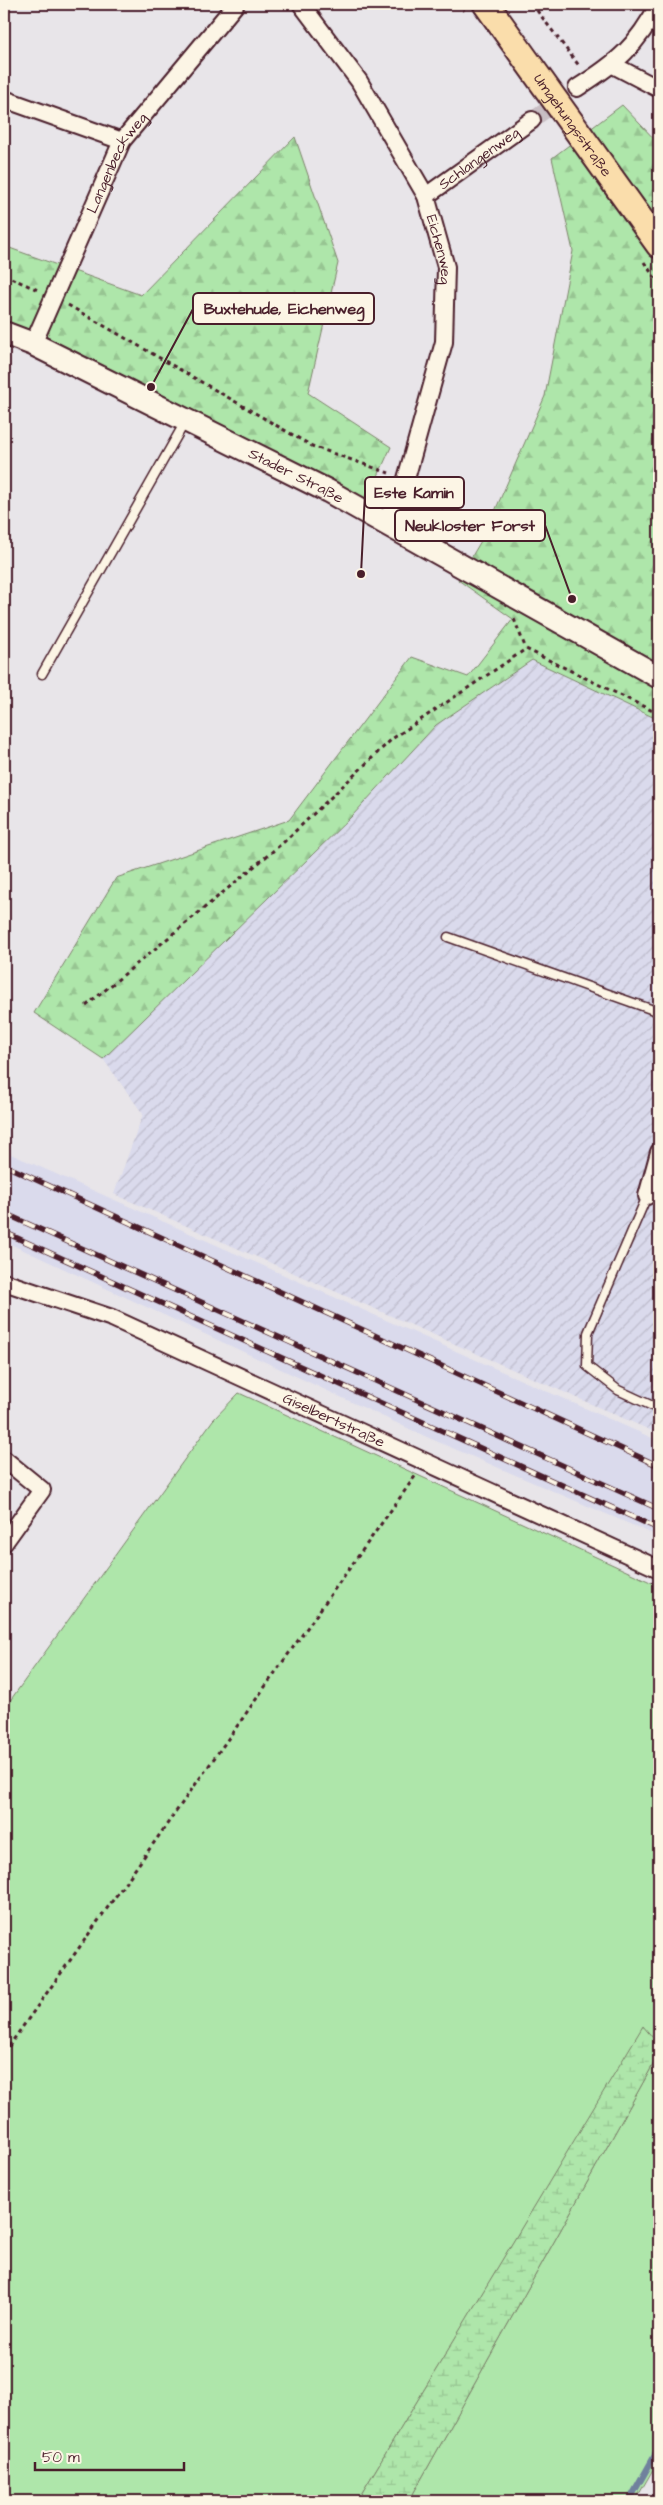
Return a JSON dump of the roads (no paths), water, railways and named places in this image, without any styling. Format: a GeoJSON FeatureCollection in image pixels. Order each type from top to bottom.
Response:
{"type":"FeatureCollection","features":[{"type":"Feature","properties":{"kind":"main road","name":"Umgehungsstraße"},"geometry":{"type":"LineString","coordinates":[[486,4],[659,245]]}},
{"type":"Feature","properties":{"kind":"street","name":"Langenbeckweg"},"geometry":{"type":"LineString","coordinates":[[33,344],[122,141],[236,4]]}},
{"type":"Feature","properties":{"kind":"street","name":"Eichenweg"},"geometry":{"type":"LineString","coordinates":[[301,4],[359,81],[426,196],[446,267],[444,342],[406,479],[385,524]]}},
{"type":"Feature","properties":{"kind":"street"},"geometry":{"type":"LineString","coordinates":[[584,84],[613,65],[643,34],[659,4]]}},
{"type":"Feature","properties":{"kind":"street"},"geometry":{"type":"LineString","coordinates":[[613,65],[659,89]]}},
{"type":"Feature","properties":{"kind":"street"},"geometry":{"type":"LineString","coordinates":[[4,99],[122,141]]}},
{"type":"Feature","properties":{"kind":"street","name":"Schlangenweg"},"geometry":{"type":"LineString","coordinates":[[426,196],[532,120]]}},
{"type":"Feature","properties":{"kind":"street","name":"Stader Straße"},"geometry":{"type":"LineString","coordinates":[[4,333],[33,344],[328,491],[659,677]]}},
{"type":"Feature","properties":{"kind":"street"},"geometry":{"type":"LineString","coordinates":[[647,1196],[659,1152]]}},
{"type":"Feature","properties":{"kind":"street","name":"Giselbertstraße"},"geometry":{"type":"LineString","coordinates":[[4,1282],[112,1318],[659,1569]]}},
{"type":"Feature","properties":{"kind":"street"},"geometry":{"type":"LineString","coordinates":[[4,1459],[42,1490],[4,1543]]}},
{"type":"Feature","properties":{"kind":"lane"},"geometry":{"type":"LineString","coordinates":[[42,674],[186,420]]}},
{"type":"Feature","properties":{"kind":"lane"},"geometry":{"type":"LineString","coordinates":[[448,937],[659,1012]]}},
{"type":"Feature","properties":{"kind":"lane"},"geometry":{"type":"LineString","coordinates":[[647,1196],[588,1333],[587,1366],[618,1390],[659,1409]]}},
{"type":"Feature","properties":{"kind":"waterway"},"geometry":{"type":"LineString","coordinates":[[629,2501],[659,2448]]}},
{"type":"Feature","properties":{"kind":"tunnel"},"geometry":{"type":"LineString","coordinates":[[532,120],[577,88]]}},
{"type":"Feature","properties":{"kind":"railway"},"geometry":{"type":"LineString","coordinates":[[4,1165],[659,1466]]}},
{"type":"Feature","properties":{"kind":"railway"},"geometry":{"type":"LineString","coordinates":[[4,1213],[659,1509]]}},
{"type":"Feature","properties":{"kind":"railway"},"geometry":{"type":"LineString","coordinates":[[4,1232],[659,1529]]}},
{"type":"Feature","properties":{"kind":"place","name":"Buxtehude, Eichenweg"},"geometry":{"type":"Point","coordinates":[151,387]}},
{"type":"Feature","properties":{"kind":"place","name":"Este Kamin"},"geometry":{"type":"Point","coordinates":[361,574]}},
{"type":"Feature","properties":{"kind":"place","name":"Neukloster Forst"},"geometry":{"type":"Point","coordinates":[572,599]}}]}
